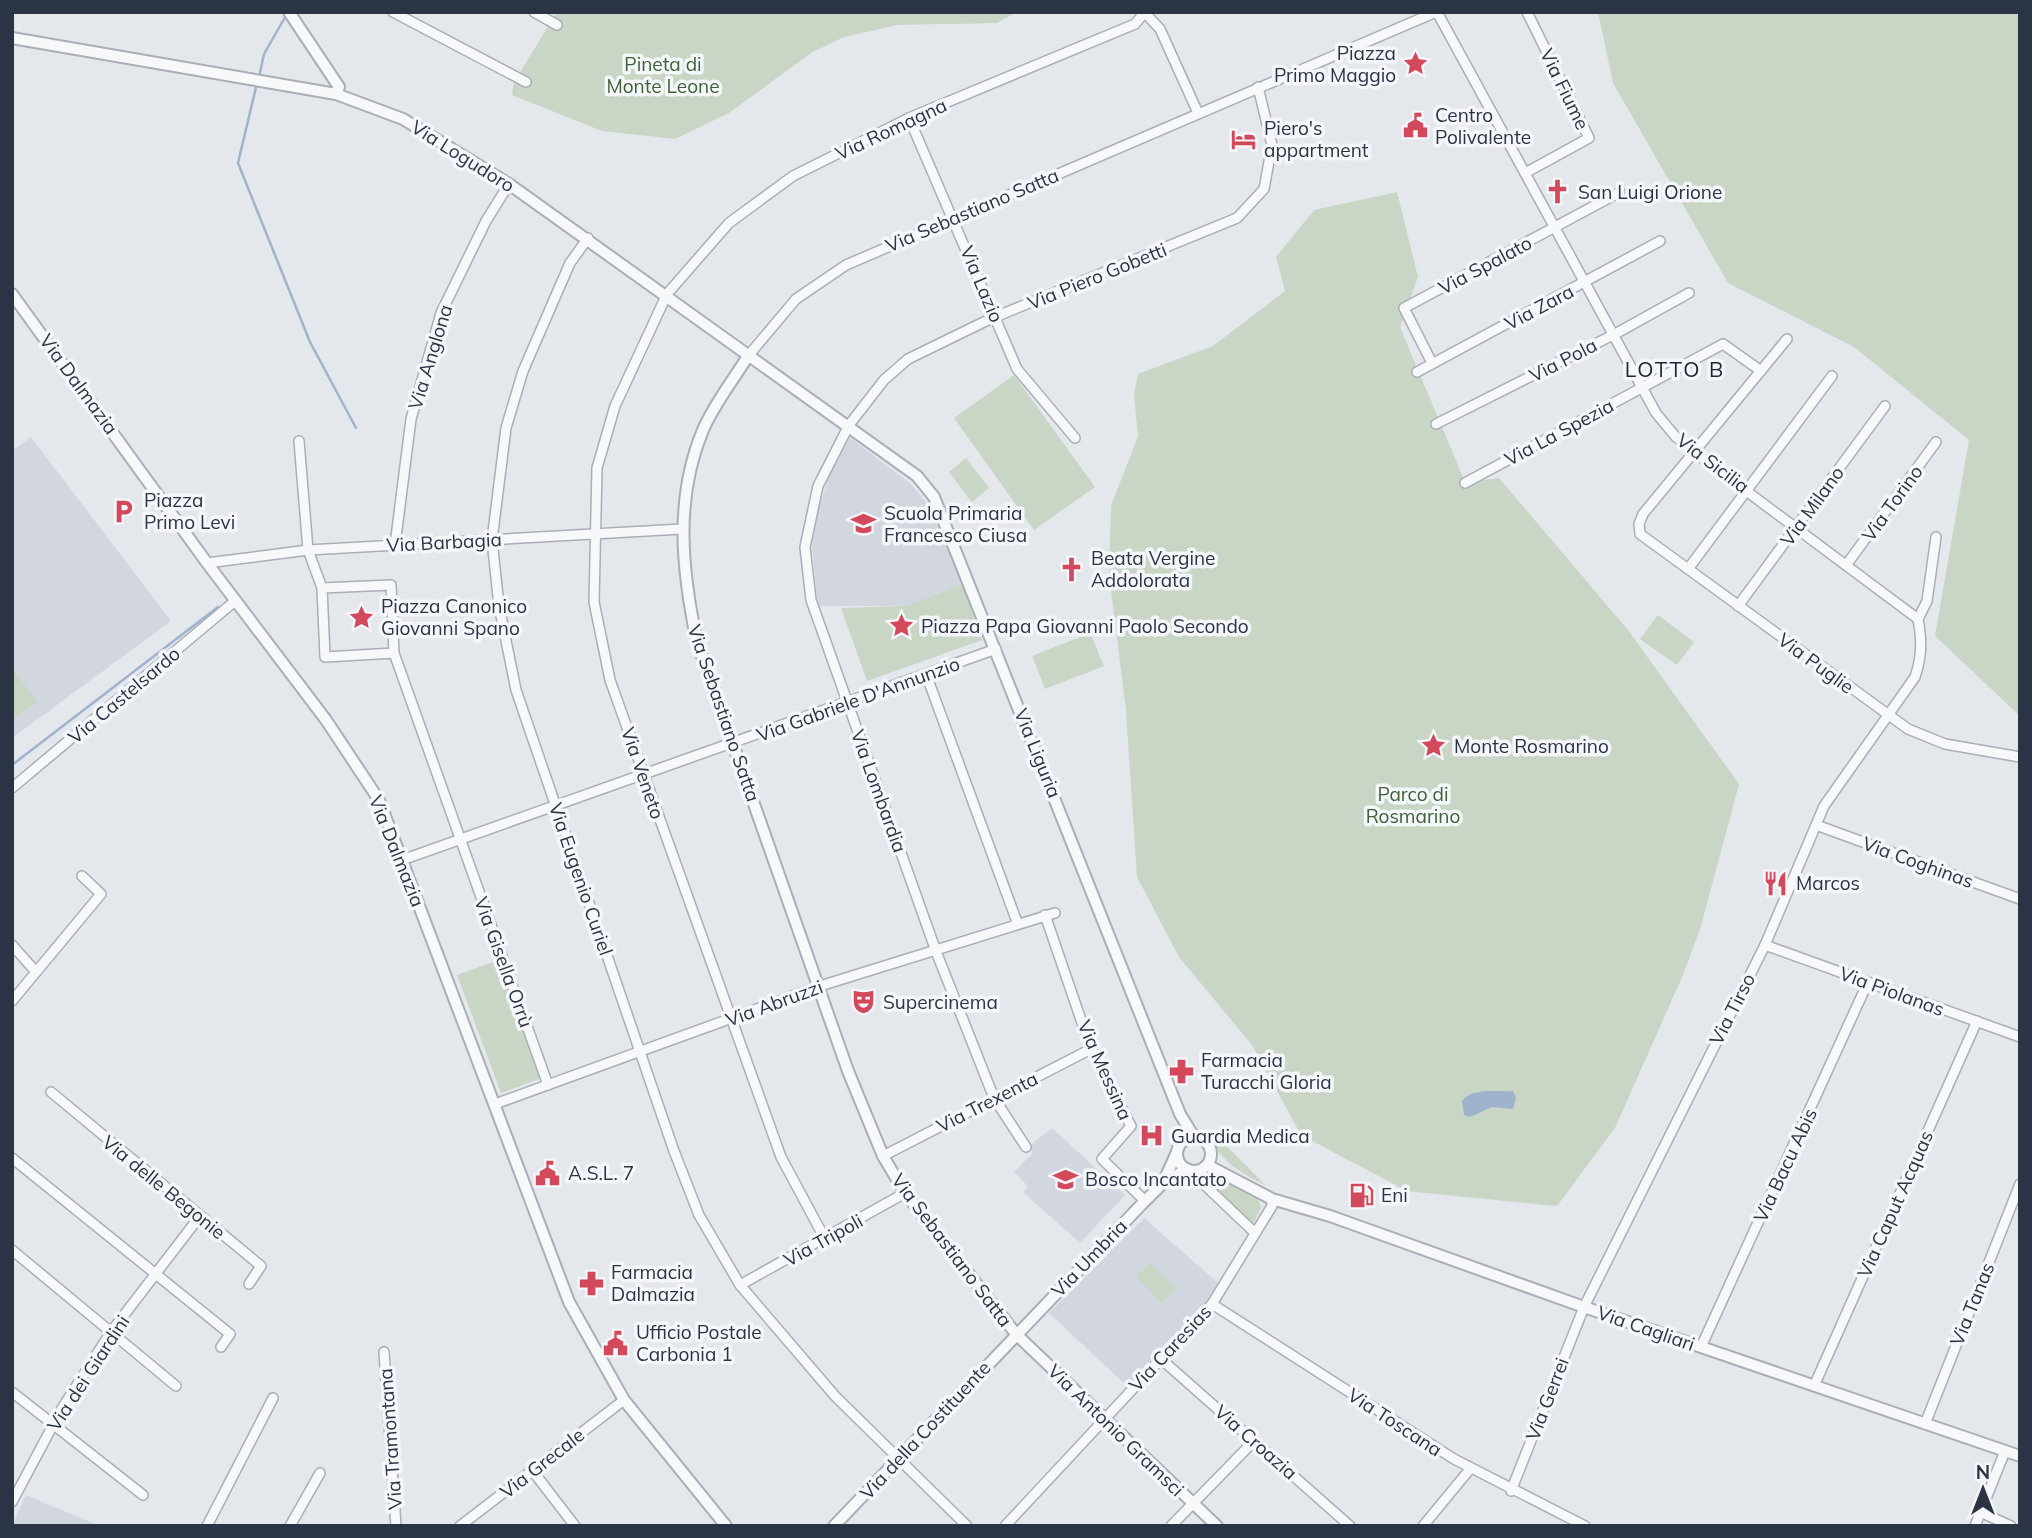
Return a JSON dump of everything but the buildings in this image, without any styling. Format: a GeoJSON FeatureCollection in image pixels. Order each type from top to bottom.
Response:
{"type":"FeatureCollection","features":[{"type":"Feature","properties":{"kind":"street"},"geometry":{"type":"LineString","coordinates":[[393,12],[526,82]]}},
{"type":"Feature","properties":{"kind":"street"},"geometry":{"type":"LineString","coordinates":[[534,12],[557,25]]}},
{"type":"Feature","properties":{"kind":"street"},"geometry":{"type":"LineString","coordinates":[[1145,12],[1160,29],[1198,113]]}},
{"type":"Feature","properties":{"kind":"street","name":"Via Romagna"},"geometry":{"type":"LineString","coordinates":[[667,294],[729,223],[793,176],[909,118],[1136,24],[1145,12]]}},
{"type":"Feature","properties":{"kind":"street","name":"Via Sebastiano Satta"},"geometry":{"type":"LineString","coordinates":[[1016,1334],[905,1194],[883,1156],[848,1071],[697,642],[686,588],[682,529],[687,490],[704,429],[748,356],[796,299],[846,265],[1437,12]]}},
{"type":"Feature","properties":{"kind":"street","name":"Via Sicilia"},"geometry":{"type":"LineString","coordinates":[[1437,12],[1642,388],[1675,436],[1918,619]]}},
{"type":"Feature","properties":{"kind":"street","name":"Via Fiume"},"geometry":{"type":"LineString","coordinates":[[1525,173],[1589,138],[1527,12]]}},
{"type":"Feature","properties":{"kind":"street"},"geometry":{"type":"LineString","coordinates":[[290,13],[339,87],[336,94]]}},
{"type":"Feature","properties":{"kind":"street","name":"Via Logudoro"},"geometry":{"type":"LineString","coordinates":[[12,38],[336,94],[403,120],[509,184],[588,238],[748,356],[849,425]]}},
{"type":"Feature","properties":{"kind":"street","name":"Via Piero Gobetti"},"geometry":{"type":"LineString","coordinates":[[849,425],[884,380],[908,359],[996,317],[1237,218],[1264,189],[1272,145],[1258,87]]}},
{"type":"Feature","properties":{"kind":"street","name":"Via Lazio"},"geometry":{"type":"LineString","coordinates":[[909,118],[954,217],[1017,369],[1075,438]]}},
{"type":"Feature","properties":{"kind":"street","name":"Via Anglona"},"geometry":{"type":"LineString","coordinates":[[395,545],[411,419],[441,313],[486,221],[509,184]]}},
{"type":"Feature","properties":{"kind":"street","name":"Via Spalato"},"geometry":{"type":"LineString","coordinates":[[1432,363],[1404,307],[1620,192]]}},
{"type":"Feature","properties":{"kind":"street","name":"Via Eugenio Curiel"},"geometry":{"type":"LineString","coordinates":[[588,238],[570,263],[523,371],[506,428],[492,540],[499,606],[516,690],[699,1215],[740,1285],[835,1396],[967,1526]]}},
{"type":"Feature","properties":{"kind":"street","name":"Via Zara"},"geometry":{"type":"LineString","coordinates":[[1417,372],[1660,242]]}},
{"type":"Feature","properties":{"kind":"street","name":"Via Pola"},"geometry":{"type":"LineString","coordinates":[[1436,424],[1613,335],[1689,293]]}},
{"type":"Feature","properties":{"kind":"street","name":"Via Dalmazia"},"geometry":{"type":"LineString","coordinates":[[12,294],[207,564],[326,720],[371,789],[402,860],[569,1302],[624,1401],[726,1526]]}},
{"type":"Feature","properties":{"kind":"street","name":"Via Veneto"},"geometry":{"type":"LineString","coordinates":[[667,294],[615,406],[597,468],[594,602],[610,680],[729,1019],[781,1157],[825,1239]]}},
{"type":"Feature","properties":{"kind":"street"},"geometry":{"type":"LineString","coordinates":[[1694,452],[1787,339]]}},
{"type":"Feature","properties":{"kind":"street","name":"Via La Spezia"},"geometry":{"type":"LineString","coordinates":[[1465,483],[1723,344],[1761,371]]}},
{"type":"Feature","properties":{"kind":"street"},"geometry":{"type":"LineString","coordinates":[[1688,569],[1832,376]]}},
{"type":"Feature","properties":{"kind":"street","name":"Via Milano"},"geometry":{"type":"LineString","coordinates":[[1738,606],[1885,406]]}},
{"type":"Feature","properties":{"kind":"street","name":"Via Liguria"},"geometry":{"type":"LineString","coordinates":[[849,425],[917,476],[934,497],[1180,1114],[1185,1144]]}},
{"type":"Feature","properties":{"kind":"street","name":"Via Lombardia"},"geometry":{"type":"LineString","coordinates":[[849,425],[818,486],[805,547],[811,600],[935,949],[994,1098],[1026,1147]]}},
{"type":"Feature","properties":{"kind":"street"},"geometry":{"type":"LineString","coordinates":[[299,442],[308,550],[322,588],[326,657],[394,653],[391,585],[322,588]]}},
{"type":"Feature","properties":{"kind":"street","name":"Via Torino"},"geometry":{"type":"LineString","coordinates":[[1847,564],[1936,442]]}},
{"type":"Feature","properties":{"kind":"street","name":"Via Puglie"},"geometry":{"type":"LineString","coordinates":[[1694,452],[1639,524],[1640,534],[1908,729],[1945,744],[2020,757]]}},
{"type":"Feature","properties":{"kind":"street","name":"Via Barbagia"},"geometry":{"type":"LineString","coordinates":[[207,564],[308,550],[682,529]]}},
{"type":"Feature","properties":{"kind":"street"},"geometry":{"type":"LineString","coordinates":[[1887,716],[1915,677],[1922,655],[1918,619],[1927,601],[1936,537]]}},
{"type":"Feature","properties":{"kind":"street","name":"Via Castelsardo"},"geometry":{"type":"LineString","coordinates":[[12,788],[235,601]]}},
{"type":"Feature","properties":{"kind":"street","name":"Via Gabriele D'Annunzio"},"geometry":{"type":"LineString","coordinates":[[402,860],[996,649]]}},
{"type":"Feature","properties":{"kind":"street","name":"Via Gisella Orrù"},"geometry":{"type":"LineString","coordinates":[[394,653],[548,1085]]}},
{"type":"Feature","properties":{"kind":"street"},"geometry":{"type":"LineString","coordinates":[[926,674],[1017,922]]}},
{"type":"Feature","properties":{"kind":"street","name":"Via Tirso"},"geometry":{"type":"LineString","coordinates":[[1584,1307],[1765,946],[1824,806],[1887,716]]}},
{"type":"Feature","properties":{"kind":"street","name":"Via Coghinas"},"geometry":{"type":"LineString","coordinates":[[1816,825],[2020,899]]}},
{"type":"Feature","properties":{"kind":"street"},"geometry":{"type":"LineString","coordinates":[[12,1001],[101,894],[82,876]]}},
{"type":"Feature","properties":{"kind":"street","name":"Via Abruzzi"},"geometry":{"type":"LineString","coordinates":[[495,1104],[820,986],[1017,922],[1050,914]]}},
{"type":"Feature","properties":{"kind":"street","name":"Via Messina"},"geometry":{"type":"LineString","coordinates":[[1050,914],[1091,1049],[1131,1126],[1101,1159],[1145,1200]]}},
{"type":"Feature","properties":{"kind":"street"},"geometry":{"type":"LineString","coordinates":[[12,945],[36,972]]}},
{"type":"Feature","properties":{"kind":"street","name":"Via Piolanas"},"geometry":{"type":"LineString","coordinates":[[1765,946],[2020,1037]]}},
{"type":"Feature","properties":{"kind":"street","name":"Via Bacu Abis"},"geometry":{"type":"LineString","coordinates":[[1701,1347],[1868,982]]}},
{"type":"Feature","properties":{"kind":"street","name":"Via Caput Acquas"},"geometry":{"type":"LineString","coordinates":[[1814,1386],[1977,1021]]}},
{"type":"Feature","properties":{"kind":"street","name":"Via Trexenta"},"geometry":{"type":"LineString","coordinates":[[883,1156],[1091,1049]]}},
{"type":"Feature","properties":{"kind":"street","name":"Via delle Begonie"},"geometry":{"type":"LineString","coordinates":[[51,1092],[261,1266],[249,1284]]}},
{"type":"Feature","properties":{"kind":"street"},"geometry":{"type":"LineString","coordinates":[[1236,1178],[1211,1152],[1205,1141],[1185,1144],[1179,1162],[1254,1232]]}},
{"type":"Feature","properties":{"kind":"street","name":"Via Umbria"},"geometry":{"type":"LineString","coordinates":[[1163,1183],[1185,1144]]}},
{"type":"Feature","properties":{"kind":"street"},"geometry":{"type":"LineString","coordinates":[[1188,1170],[1197,1171],[1207,1165],[1211,1152]]}},
{"type":"Feature","properties":{"kind":"street"},"geometry":{"type":"LineString","coordinates":[[12,1158],[230,1334],[221,1347]]}},
{"type":"Feature","properties":{"kind":"street"},"geometry":{"type":"LineString","coordinates":[[1207,1165],[1236,1178]]}},
{"type":"Feature","properties":{"kind":"street","name":"Via Umbria"},"geometry":{"type":"LineString","coordinates":[[1016,1334],[1145,1200],[1163,1183],[1188,1170]]}},
{"type":"Feature","properties":{"kind":"street","name":"Via Cagliari"},"geometry":{"type":"LineString","coordinates":[[1236,1178],[1272,1199],[1331,1216],[1584,1307],[2020,1456]]}},
{"type":"Feature","properties":{"kind":"street","name":"Via Tanas"},"geometry":{"type":"LineString","coordinates":[[1925,1424],[2020,1184]]}},
{"type":"Feature","properties":{"kind":"street","name":"Via Tripoli"},"geometry":{"type":"LineString","coordinates":[[740,1285],[905,1194]]}},
{"type":"Feature","properties":{"kind":"street","name":"Via Caresias"},"geometry":{"type":"LineString","coordinates":[[1005,1526],[1212,1304],[1272,1206],[1272,1199]]}},
{"type":"Feature","properties":{"kind":"street","name":"Via dei Giardini"},"geometry":{"type":"LineString","coordinates":[[12,1502],[52,1425],[111,1332],[158,1275],[200,1216]]}},
{"type":"Feature","properties":{"kind":"street"},"geometry":{"type":"LineString","coordinates":[[12,1250],[176,1386]]}},
{"type":"Feature","properties":{"kind":"street","name":"Via Toscana"},"geometry":{"type":"LineString","coordinates":[[1212,1304],[1470,1469],[1586,1526]]}},
{"type":"Feature","properties":{"kind":"street","name":"Via Gerrei"},"geometry":{"type":"LineString","coordinates":[[1511,1491],[1584,1307]]}},
{"type":"Feature","properties":{"kind":"street","name":"Via Antonio Gramsci"},"geometry":{"type":"LineString","coordinates":[[1016,1334],[1217,1526]]}},
{"type":"Feature","properties":{"kind":"street","name":"Via della Costituente"},"geometry":{"type":"LineString","coordinates":[[834,1526],[1016,1334]]}},
{"type":"Feature","properties":{"kind":"street","name":"Via Tramontana"},"geometry":{"type":"LineString","coordinates":[[384,1352],[396,1526]]}},
{"type":"Feature","properties":{"kind":"street","name":"Via Croazia"},"geometry":{"type":"LineString","coordinates":[[1161,1359],[1350,1526]]}},
{"type":"Feature","properties":{"kind":"street"},"geometry":{"type":"LineString","coordinates":[[12,1392],[143,1495]]}},
{"type":"Feature","properties":{"kind":"street"},"geometry":{"type":"LineString","coordinates":[[207,1526],[273,1398]]}},
{"type":"Feature","properties":{"kind":"street","name":"Via Grecale"},"geometry":{"type":"LineString","coordinates":[[460,1526],[624,1401]]}},
{"type":"Feature","properties":{"kind":"street"},"geometry":{"type":"LineString","coordinates":[[1171,1526],[1254,1441]]}},
{"type":"Feature","properties":{"kind":"street"},"geometry":{"type":"LineString","coordinates":[[1975,1526],[2005,1451]]}},
{"type":"Feature","properties":{"kind":"street"},"geometry":{"type":"LineString","coordinates":[[1423,1526],[1470,1469]]}},
{"type":"Feature","properties":{"kind":"street"},"geometry":{"type":"LineString","coordinates":[[532,1470],[575,1526]]}},
{"type":"Feature","properties":{"kind":"street"},"geometry":{"type":"LineString","coordinates":[[290,1526],[320,1473]]}},
{"type":"Feature","properties":{"kind":"street"},"geometry":{"type":"LineString","coordinates":[[1980,1512],[2011,1526]]}},
{"type":"Feature","properties":{"kind":"shaded area"},"geometry":{"type":"Polygon","coordinates":[[[31,437],[171,621],[12,738],[12,451],[31,437]]]}},
{"type":"Feature","properties":{"kind":"shaded area","name":"Scuola Primaria Francesco Ciusa"},"geometry":{"type":"Polygon","coordinates":[[[850,438],[911,484],[928,505],[963,584],[905,606],[818,606],[812,545],[818,510],[831,471],[850,438]]]}},
{"type":"Feature","properties":{"kind":"shaded area","name":"Bosco Incantato"},"geometry":{"type":"Polygon","coordinates":[[[1052,1128],[1125,1195],[1080,1243],[1023,1192],[1028,1186],[1014,1172],[1033,1153],[1029,1146],[1052,1128]]]}},
{"type":"Feature","properties":{"kind":"shaded area"},"geometry":{"type":"Polygon","coordinates":[[[1144,1218],[1218,1283],[1207,1302],[1128,1387],[1049,1313],[1144,1218]]]}},
{"type":"Feature","properties":{"kind":"shaded area"},"geometry":{"type":"Polygon","coordinates":[[[26,1495],[100,1526],[12,1526],[26,1495]]]}},
{"type":"Feature","properties":{"kind":"green space","name":"Pineta di Monte Leone"},"geometry":{"type":"Polygon","coordinates":[[[557,12],[1017,12],[997,23],[898,25],[844,37],[811,53],[729,113],[675,139],[602,131],[512,95],[514,82],[557,12]]]}},
{"type":"Feature","properties":{"kind":"green space"},"geometry":{"type":"Polygon","coordinates":[[[1598,12],[2020,12],[2020,716],[1935,636],[1969,440],[1854,347],[1728,283],[1613,83],[1598,12]]]}},
{"type":"Feature","properties":{"kind":"green space","name":"Parco di Rosmarino"},"geometry":{"type":"Polygon","coordinates":[[[1397,192],[1418,277],[1400,327],[1465,482],[1499,478],[1628,630],[1739,784],[1701,926],[1683,975],[1615,1128],[1557,1206],[1407,1191],[1301,1135],[1252,1045],[1179,957],[1137,877],[1126,711],[1109,574],[1111,506],[1138,436],[1134,395],[1138,374],[1213,346],[1285,291],[1276,257],[1314,210],[1397,192]]]}},
{"type":"Feature","properties":{"kind":"green space"},"geometry":{"type":"Polygon","coordinates":[[[1014,375],[1095,487],[1034,530],[954,418],[1014,375]]]}},
{"type":"Feature","properties":{"kind":"green space"},"geometry":{"type":"Polygon","coordinates":[[[966,458],[989,488],[972,502],[949,472],[966,458]]]}},
{"type":"Feature","properties":{"kind":"green space","name":"Piazza Papa Giovanni Paolo Secondo"},"geometry":{"type":"Polygon","coordinates":[[[963,584],[982,640],[867,681],[841,608],[905,606],[963,584]]]}},
{"type":"Feature","properties":{"kind":"green space"},"geometry":{"type":"Polygon","coordinates":[[[1658,615],[1694,642],[1677,665],[1640,639],[1658,615]]]}},
{"type":"Feature","properties":{"kind":"green space"},"geometry":{"type":"Polygon","coordinates":[[[1090,633],[1104,666],[1045,689],[1032,656],[1090,633]]]}},
{"type":"Feature","properties":{"kind":"green space"},"geometry":{"type":"Polygon","coordinates":[[[12,668],[37,702],[12,720],[12,668]]]}},
{"type":"Feature","properties":{"kind":"green space"},"geometry":{"type":"Polygon","coordinates":[[[498,960],[542,1078],[501,1093],[457,975],[498,960]]]}},
{"type":"Feature","properties":{"kind":"green space"},"geometry":{"type":"Polygon","coordinates":[[[1215,1134],[1265,1185],[1241,1172],[1221,1155],[1210,1140],[1215,1134]]]}},
{"type":"Feature","properties":{"kind":"green space"},"geometry":{"type":"Polygon","coordinates":[[[1205,1175],[1222,1179],[1258,1200],[1261,1208],[1251,1228],[1198,1177],[1205,1175]]]}},
{"type":"Feature","properties":{"kind":"green space"},"geometry":{"type":"Polygon","coordinates":[[[1150,1263],[1176,1289],[1162,1303],[1136,1277],[1150,1263]]]}},
{"type":"Feature","properties":{"kind":"water"},"geometry":{"type":"Polygon","coordinates":[[[1513,1091],[1516,1098],[1513,1109],[1492,1107],[1470,1117],[1464,1115],[1462,1101],[1472,1094],[1513,1091]]]}},
{"type":"Feature","properties":{"kind":"waterway"},"geometry":{"type":"LineString","coordinates":[[259,77],[264,54],[284,19]]}},
{"type":"Feature","properties":{"kind":"waterway"},"geometry":{"type":"LineString","coordinates":[[257,83],[238,163],[310,342],[356,428]]}},
{"type":"Feature","properties":{"kind":"waterway"},"geometry":{"type":"LineString","coordinates":[[12,765],[218,607]]}},
{"type":"Feature","properties":{"kind":"place","name":"Piazza Primo Maggio"},"geometry":{"type":"Point","coordinates":[1416,64]}},
{"type":"Feature","properties":{"kind":"place","name":"Centro Polivalente"},"geometry":{"type":"Point","coordinates":[1415,126]}},
{"type":"Feature","properties":{"kind":"place","name":"Piero's appartment"},"geometry":{"type":"Point","coordinates":[1244,139]}},
{"type":"Feature","properties":{"kind":"place","name":"San Luigi Orione"},"geometry":{"type":"Point","coordinates":[1558,192]}},
{"type":"Feature","properties":{"kind":"place","name":"Piazza Primo Levi"},"geometry":{"type":"Point","coordinates":[124,511]}},
{"type":"Feature","properties":{"kind":"place","name":"Scuola Primaria Francesco Ciusa"},"geometry":{"type":"Point","coordinates":[864,524]}},
{"type":"Feature","properties":{"kind":"place","name":"Beata Vergine Addolorata"},"geometry":{"type":"Point","coordinates":[1071,569]}},
{"type":"Feature","properties":{"kind":"place","name":"Piazza Canonico Giovanni Spano"},"geometry":{"type":"Point","coordinates":[361,617]}},
{"type":"Feature","properties":{"kind":"place","name":"Piazza Papa Giovanni Paolo Secondo"},"geometry":{"type":"Point","coordinates":[901,626]}},
{"type":"Feature","properties":{"kind":"place","name":"Monte Rosmarino"},"geometry":{"type":"Point","coordinates":[1434,746]}},
{"type":"Feature","properties":{"kind":"place","name":"Marcos"},"geometry":{"type":"Point","coordinates":[1776,883]}},
{"type":"Feature","properties":{"kind":"place","name":"Supercinema"},"geometry":{"type":"Point","coordinates":[863,1002]}},
{"type":"Feature","properties":{"kind":"place","name":"Farmacia Turacchi Gloria"},"geometry":{"type":"Point","coordinates":[1181,1071]}},
{"type":"Feature","properties":{"kind":"place","name":"Guardia Medica"},"geometry":{"type":"Point","coordinates":[1151,1136]}},
{"type":"Feature","properties":{"kind":"place","name":"A.S.L. 7"},"geometry":{"type":"Point","coordinates":[548,1173]}},
{"type":"Feature","properties":{"kind":"place","name":"Bosco Incantato"},"geometry":{"type":"Point","coordinates":[1065,1179]}},
{"type":"Feature","properties":{"kind":"place","name":"Eni"},"geometry":{"type":"Point","coordinates":[1361,1195]}},
{"type":"Feature","properties":{"kind":"place","name":"Farmacia Dalmazia"},"geometry":{"type":"Point","coordinates":[591,1283]}},
{"type":"Feature","properties":{"kind":"place","name":"Ufficio Postale Carbonia 1"},"geometry":{"type":"Point","coordinates":[616,1343]}},
{"type":"Feature","properties":{"kind":"district","name":"LOTTO B"},"geometry":{"type":"Point","coordinates":[1675,369]}}]}
